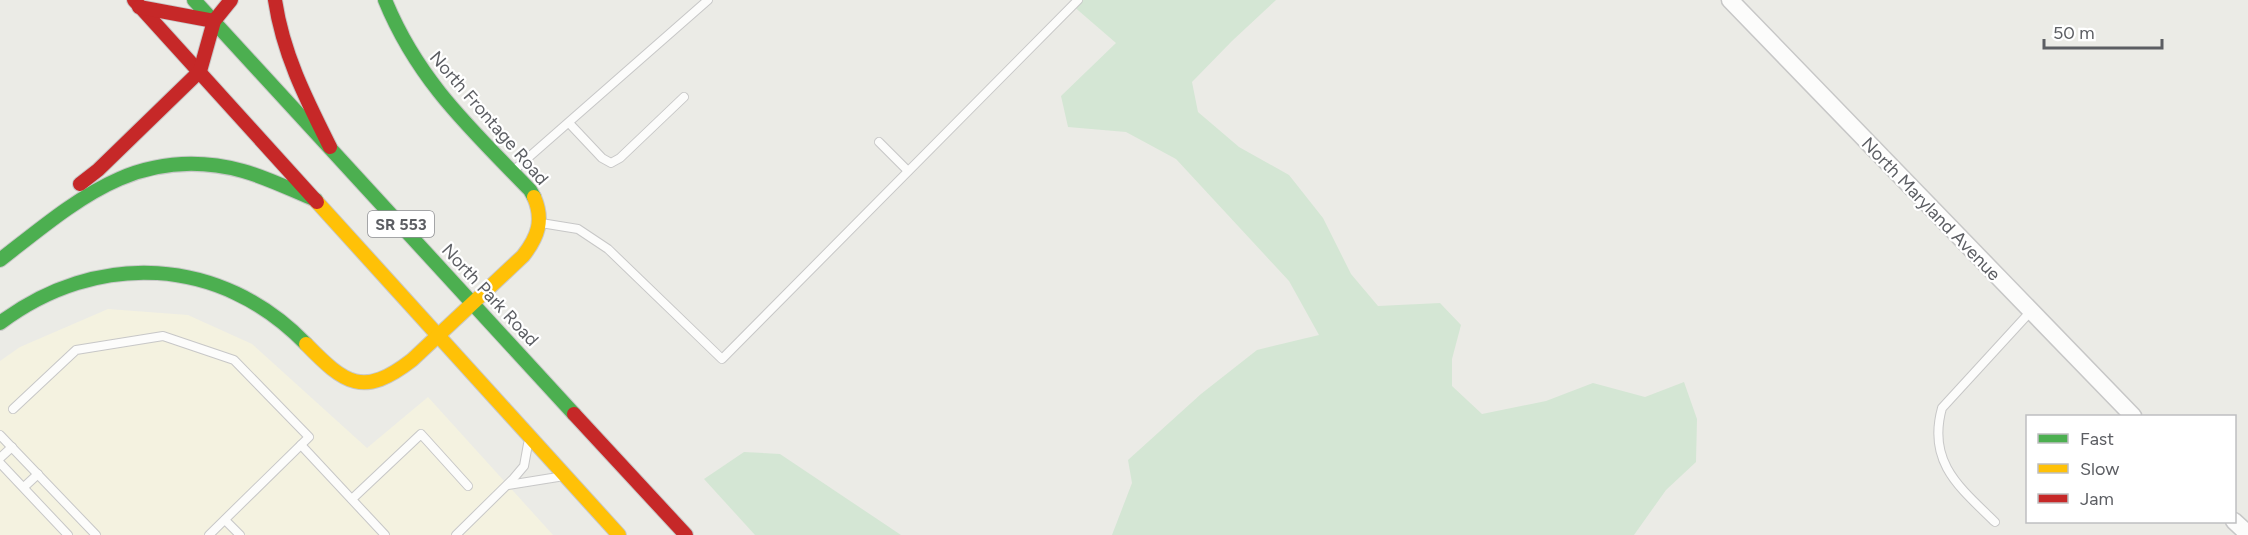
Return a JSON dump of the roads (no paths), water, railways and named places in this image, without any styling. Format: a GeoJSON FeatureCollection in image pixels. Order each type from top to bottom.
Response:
{"type":"FeatureCollection","features":[{"type":"Feature","properties":{"kind":"main road","name":"North Park Road"},"geometry":{"type":"LineString","coordinates":[[194,0],[686,535]]}},
{"type":"Feature","properties":{"kind":"main road"},"geometry":{"type":"LineString","coordinates":[[0,248],[98,170],[200,71],[214,21],[231,0]]}},
{"type":"Feature","properties":{"kind":"main road"},"geometry":{"type":"LineString","coordinates":[[275,0],[284,52],[330,147]]}},
{"type":"Feature","properties":{"kind":"main road","name":"North Frontage Road"},"geometry":{"type":"LineString","coordinates":[[385,0],[402,39],[422,74],[530,190],[538,204],[540,223]]}},
{"type":"Feature","properties":{"kind":"main road"},"geometry":{"type":"LineString","coordinates":[[136,3],[214,21]]}},
{"type":"Feature","properties":{"kind":"main road","name":"SR 553"},"geometry":{"type":"LineString","coordinates":[[136,3],[439,334]]}},
{"type":"Feature","properties":{"kind":"main road"},"geometry":{"type":"LineString","coordinates":[[0,260],[89,192],[127,173],[157,165],[193,164],[234,169],[316,200]]}},
{"type":"Feature","properties":{"kind":"main road"},"geometry":{"type":"LineString","coordinates":[[0,323],[26,304],[81,281],[104,275],[154,272],[177,274],[235,291],[278,317],[335,371],[350,380],[366,383],[380,381],[394,374],[523,256],[535,241],[540,223]]}},
{"type":"Feature","properties":{"kind":"main road"},"geometry":{"type":"LineString","coordinates":[[439,334],[619,535]]}},
{"type":"Feature","properties":{"kind":"street","name":"North Maryland Avenue"},"geometry":{"type":"LineString","coordinates":[[1730,0],[2131,415]]}},
{"type":"Feature","properties":{"kind":"street"},"geometry":{"type":"LineString","coordinates":[[2236,522],[2248,534]]}},
{"type":"Feature","properties":{"kind":"lane"},"geometry":{"type":"LineString","coordinates":[[513,171],[543,142],[569,123],[708,0]]}},
{"type":"Feature","properties":{"kind":"lane"},"geometry":{"type":"LineString","coordinates":[[540,223],[578,229],[608,249],[722,359],[1078,0]]}},
{"type":"Feature","properties":{"kind":"lane"},"geometry":{"type":"LineString","coordinates":[[569,123],[602,159],[611,162],[620,158],[684,97]]}},
{"type":"Feature","properties":{"kind":"lane"},"geometry":{"type":"LineString","coordinates":[[879,142],[908,171]]}},
{"type":"Feature","properties":{"kind":"lane"},"geometry":{"type":"LineString","coordinates":[[1995,522],[1962,489],[1943,460],[1938,441],[1938,425],[1942,408],[2031,311]]}},
{"type":"Feature","properties":{"kind":"lane"},"geometry":{"type":"LineString","coordinates":[[13,409],[76,350],[163,336],[234,360],[309,437],[209,535]]}},
{"type":"Feature","properties":{"kind":"lane"},"geometry":{"type":"LineString","coordinates":[[352,500],[421,434],[468,486]]}},
{"type":"Feature","properties":{"kind":"lane"},"geometry":{"type":"LineString","coordinates":[[0,435],[96,535]]}},
{"type":"Feature","properties":{"kind":"lane"},"geometry":{"type":"LineString","coordinates":[[456,535],[508,485],[524,466],[530,436]]}},
{"type":"Feature","properties":{"kind":"lane"},"geometry":{"type":"LineString","coordinates":[[301,445],[385,535]]}},
{"type":"Feature","properties":{"kind":"lane"},"geometry":{"type":"LineString","coordinates":[[0,458],[12,447]]}},
{"type":"Feature","properties":{"kind":"lane"},"geometry":{"type":"LineString","coordinates":[[0,463],[68,535]]}},
{"type":"Feature","properties":{"kind":"lane"},"geometry":{"type":"LineString","coordinates":[[24,487],[38,474]]}},
{"type":"Feature","properties":{"kind":"lane"},"geometry":{"type":"LineString","coordinates":[[508,485],[566,476]]}},
{"type":"Feature","properties":{"kind":"lane"},"geometry":{"type":"LineString","coordinates":[[225,520],[240,535]]}}]}
